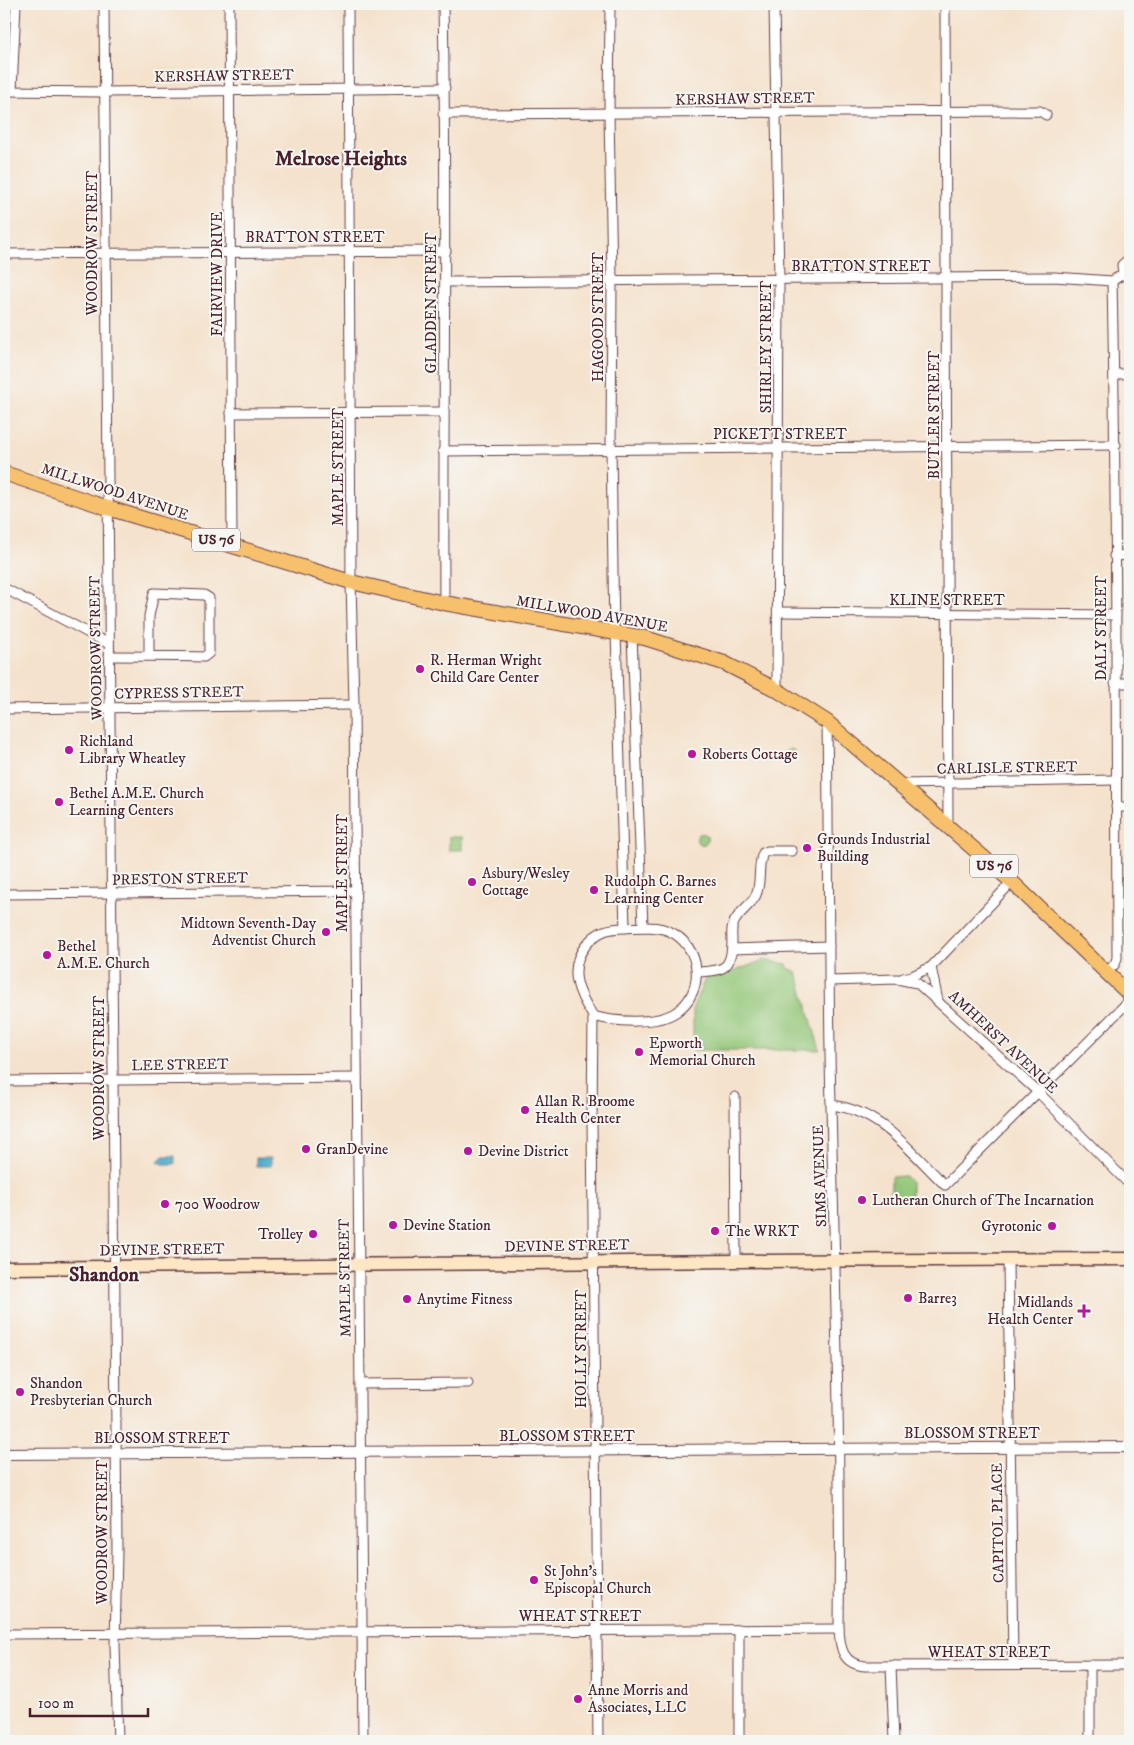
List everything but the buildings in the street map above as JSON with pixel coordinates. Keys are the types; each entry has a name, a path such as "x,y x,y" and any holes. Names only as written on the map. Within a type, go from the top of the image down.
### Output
{"main road":[{"name":"MILLWOOD AVENUE","path":"4,473 108,508 351,582 444,604 632,635 664,642 724,662 777,690 827,722 1012,882 1130,995"},
{"name":"DEVINE STREET","path":"4,1268 1130,1259"}],"street":[{"path":"8,90 16,4"},
{"name":"WOODROW STREET","path":"104,4 115,1267 115,1634 118,1741"},
{"name":"FAIRVIEW DRIVE","path":"229,4 232,545"},
{"name":"MAPLE STREET","path":"348,4 352,413 351,582 358,1078 363,1741"},
{"name":"GLADDEN STREET","path":"443,4 446,251 443,412 444,604"},
{"name":"HAGOOD STREET","path":"610,4 611,448 625,928"},
{"name":"SHIRLEY STREET","path":"774,4 780,280 777,690"},
{"name":"BUTLER STREET","path":"945,4 948,826"},
{"name":"KERSHAW STREET","path":"8,90 105,92 445,88"},
{"name":"KERSHAW STREET","path":"443,114 1040,111 1046,115"},
{"name":"BRATTON STREET","path":"4,254 350,250 446,251"},
{"path":"1112,281 1127,276 1122,265 1130,258"},
{"name":"BRATTON STREET","path":"446,282 946,280 1054,277 1112,281"},
{"name":"DALY STREET","path":"1107,972 1115,964 1117,958 1116,615 1114,556 1116,445 1112,281"},
{"path":"1114,374 1130,374"},
{"path":"231,413 443,412"},
{"name":"PICKETT STREET","path":"443,451 611,448 1116,445"},
{"path":"1114,556 1130,555"},
{"path":"4,588 109,644"},
{"path":"110,656 204,657 209,653 209,598 204,595 154,593 149,616 149,656"},
{"name":"KLINE STREET","path":"779,612 1116,615"},
{"path":"632,635 643,927"},
{"path":"1115,683 1130,683"},
{"name":"CYPRESS STREET","path":"4,709 354,705"},
{"name":"SIMS AVENUE","path":"827,722 831,1105 839,1449 839,1629"},
{"name":"CARLISLE STREET","path":"900,784 1115,780"},
{"path":"1116,807 1130,807"},
{"path":"697,972 721,970 730,962 732,926 736,917 755,897 761,881 763,853 767,851 792,851"},
{"path":"897,979 912,976 931,967 1012,882"},
{"name":"PRESTON STREET","path":"4,894 356,891"},
{"path":"643,927 660,928 680,938 688,946 694,957 697,972 695,987 685,1005 663,1018 610,1021 593,1016 579,993 575,977 575,967 580,952 593,937 606,930 643,927"},
{"path":"732,949 829,946"},
{"path":"931,967 938,1001"},
{"name":"AMHERST AVENUE","path":"830,981 897,979 917,983 1038,1092 1130,1185"},
{"path":"831,1105 850,1108 894,1134 945,1185 1130,1000"},
{"name":"HOLLY STREET","path":"593,1016 592,1119 598,1741"},
{"name":"LEE STREET","path":"4,1081 358,1078"},
{"path":"735,1097 736,1261"},
{"name":"CAPITOL PLACE","path":"1008,1260 1013,1665"},
{"path":"360,1384 468,1384"},
{"name":"BLOSSOM STREET","path":"4,1454 1130,1448"},
{"path":"739,1629 739,1741"},
{"name":"WHEAT STREET","path":"4,1634 839,1629 841,1651 848,1660 858,1666 1130,1665"},
{"path":"1090,1665 1090,1741"},
{"path":"891,1666 894,1741"}],"green space":[{"path":"788,749 792,749 796,755 792,761 788,761 784,757 784,753"},
{"path":"700,834 704,834 707,839 706,843 700,844 697,841 697,837"},
{"path":"449,837 462,837 462,850 449,850"},
{"path":"764,960 787,964 788,968 797,972 820,1050 693,1050 693,1006 706,977 718,977"},
{"path":"905,1176 911,1182 911,1197 891,1197 891,1177"}],"water":[{"path":"163,1156 175,1156 175,1164 163,1164 158,1161"},
{"path":"256,1158 271,1158 271,1166 256,1166"}],"place":[{"name":"R. Herman Wright Child Care Center","path":"420,669"},
{"name":"Richland Library Wheatley","path":"69,750"},
{"name":"Roberts Cottage","path":"692,754"},
{"name":"Bethel A.M.E. Church Learning Centers","path":"59,802"},
{"name":"Grounds Industrial Building","path":"807,848"},
{"name":"Asbury/Wesley Cottage","path":"472,882"},
{"name":"Rudolph C. Barnes Learning Center","path":"594,890"},
{"name":"Midtown Seventh-Day Adventist Church","path":"326,932"},
{"name":"Bethel A.M.E. Church","path":"47,955"},
{"name":"Epworth Memorial Church","path":"639,1052"},
{"name":"Allan R. Broome Health Center","path":"525,1110"},
{"name":"GranDevine","path":"306,1149"},
{"name":"Devine District","path":"468,1151"},
{"name":"Lutheran Church of The Incarnation","path":"862,1200"},
{"name":"700 Woodrow","path":"165,1204"},
{"name":"Devine Station","path":"393,1225"},
{"name":"Gyrotonic","path":"1052,1226"},
{"name":"The WRKT","path":"715,1231"},
{"name":"Trolley","path":"313,1234"},
{"name":"Barre3","path":"908,1298"},
{"name":"Anytime Fitness","path":"407,1299"},
{"name":"Midlands Health Center","path":"1084,1311"},
{"name":"Shandon Presbyterian Church","path":"20,1392"},
{"name":"St John's Episcopal Church","path":"534,1580"},
{"name":"Anne Morris and Associates, LLC","path":"578,1699"}],"district":[{"name":"Melrose Heights","path":"341,159"},
{"name":"Shandon","path":"104,1275"}]}
